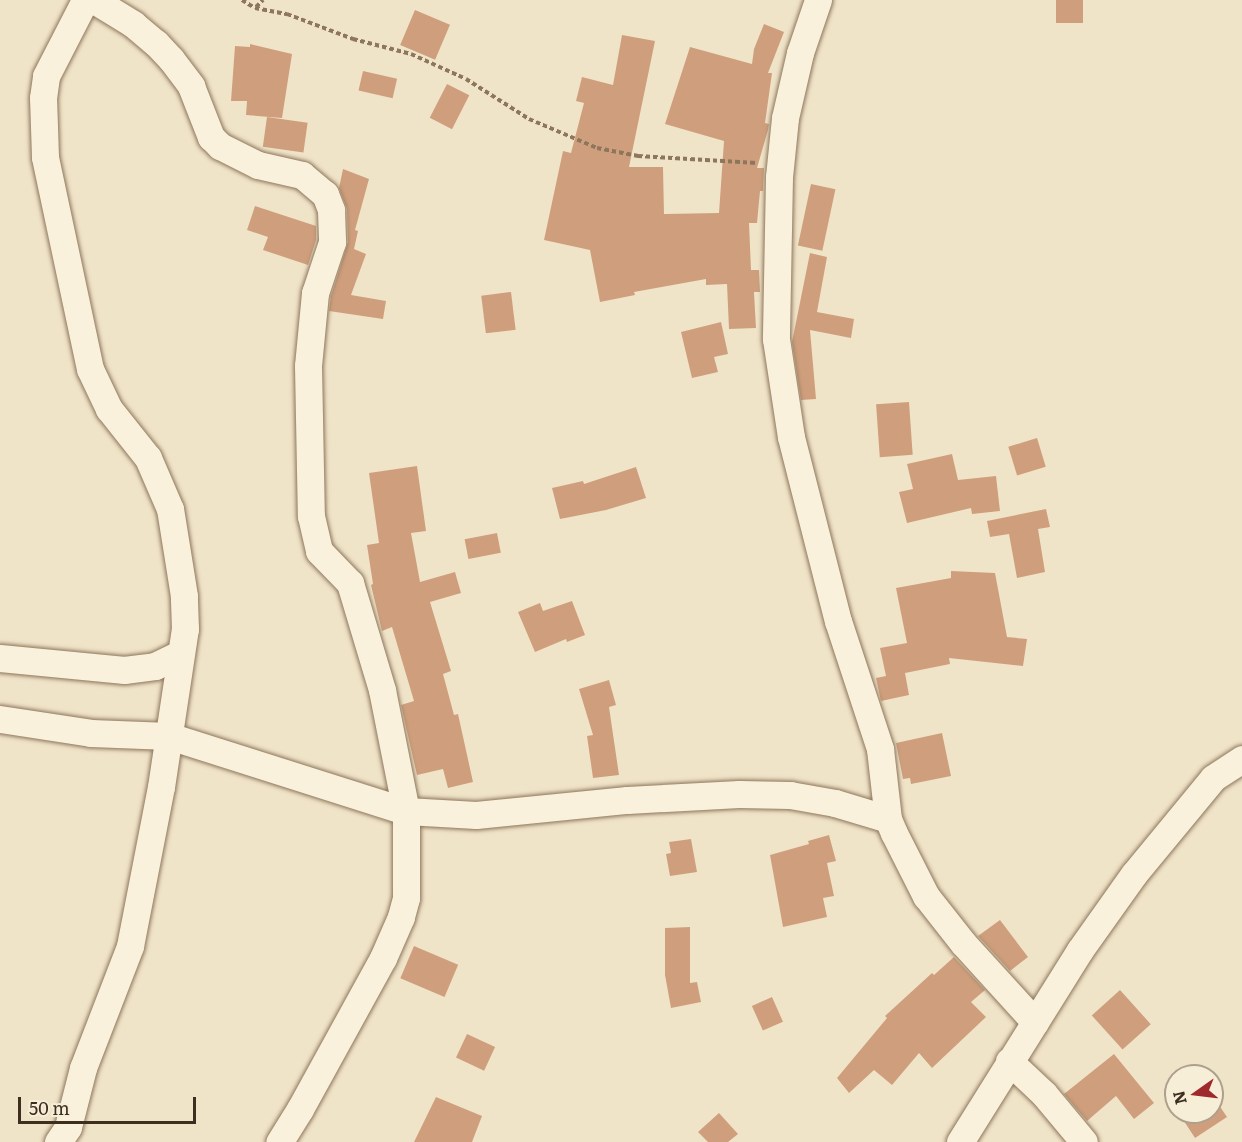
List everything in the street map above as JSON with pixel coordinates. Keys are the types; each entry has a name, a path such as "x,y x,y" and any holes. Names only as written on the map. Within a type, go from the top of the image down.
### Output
{"street":[{"path":"58,1142 69,1127 83,1068 130,946 169,736 185,612 170,508 148,458 109,409 90,369 45,157 46,76 86,0"},
{"path":"94,0 133,24 171,59 191,86 211,136 220,146 258,165 302,175 325,194 331,210 332,242 315,293 308,366 311,516 320,551 350,583 382,690 406,811 406,897 401,917 383,958 300,1109 279,1142"},
{"path":"818,0 800,52 785,118 780,167 776,339 791,437 838,621 880,749 888,819 926,896 963,943 1035,1022"},
{"path":"0,658 124,670 155,666 180,654"},
{"path":"0,719 91,733 169,736 406,811 476,815 627,800 739,794 802,797 835,803 888,819"},
{"path":"960,1142 1009,1061 1134,874 1213,778 1242,759"},
{"path":"1009,1061 1044,1094 1084,1142"}],"path":[{"path":"242,0 255,8 287,14 353,39 411,54 466,79 529,119 597,148 638,156 727,159 780,167"},
{"path":"255,8 263,0"}],"building":[{"path":"1056,0 1083,0 1083,23 1056,23"},
{"path":"415,10 450,25 435,60 400,45"},
{"path":"764,24 784,32 768,73 772,73 765,123 769,124 757,168 764,168 763,191 760,191 757,223 749,223 751,270 759,270 760,292 754,292 756,328 729,329 727,284 706,285 706,279 634,292 635,295 600,302 590,250 544,240 563,151 571,153 584,103 576,101 582,77 613,85 622,35 655,41 629,167 663,167 664,214 719,213 724,141 665,124 690,47 752,64 754,49"},
{"path":"250,44 292,54 282,118 246,115 247,101 231,101 235,46 250,47"},
{"path":"363,71 397,79 393,98 359,90"},
{"path":"447,84 469,95 452,129 430,118"},
{"path":"267,117 308,123 303,152 263,147"},
{"path":"343,169 369,179 355,230 358,231 354,249 366,254 351,295 386,301 383,319 329,311 331,296 348,242 347,209 339,188"},
{"path":"811,184 835,189 822,251 798,246"},
{"path":"255,206 316,226 316,240 308,265 263,250 268,237 247,230"},
{"path":"810,253 827,257 817,312 854,319 851,338 810,330 816,399 801,400 792,342"},
{"path":"511,292 516,330 486,333 481,296"},
{"path":"721,322 728,354 714,357 718,372 692,378 681,332"},
{"path":"909,402 913,455 880,457 876,404"},
{"path":"1037,438 1046,467 1017,475 1008,447"},
{"path":"952,454 958,480 996,476 1000,511 972,514 971,508 907,523 899,492 913,489 907,464"},
{"path":"417,466 426,531 411,533 420,582 455,572 461,593 430,602 451,671 443,674 454,715 458,714 473,782 448,788 443,769 417,775 401,705 414,701 392,627 382,631 371,585 373,584 367,545 379,543 369,473"},
{"path":"636,467 646,498 606,510 560,519 552,488 583,481 584,484"},
{"path":"1046,509 1050,527 1038,529 1045,572 1017,578 1009,534 990,537 987,521"},
{"path":"497,533 501,553 468,559 465,539"},
{"path":"951,571 995,573 1007,637 1027,639 1023,666 949,658 950,664 905,673 909,695 881,701 876,678 886,676 880,648 907,643 896,588 951,578"},
{"path":"572,601 585,635 567,642 566,639 535,652 518,612 540,603 543,611"},
{"path":"609,680 616,705 609,707 619,775 593,778 587,736 593,735 579,689"},
{"path":"942,733 951,776 911,784 910,778 903,779 896,743"},
{"path":"829,835 836,861 827,863 834,896 823,898 827,917 783,927 770,855 809,844 808,841"},
{"path":"691,839 697,872 670,876 666,854 671,853 669,842"},
{"path":"1000,920 1028,957 1010,971 978,936"},
{"path":"690,927 690,983 697,982 701,1002 671,1008 665,975 665,928"},
{"path":"414,946 458,965 445,997 400,978"},
{"path":"954,957 985,990 971,1002 986,1017 932,1068 919,1053 892,1085 874,1070 849,1093 837,1078 887,1018 885,1016 932,973 934,975"},
{"path":"1120,990 1151,1024 1123,1050 1092,1015"},
{"path":"772,997 783,1022 763,1031 752,1006"},
{"path":"467,1034 495,1047 484,1071 456,1058"},
{"path":"1114,1054 1154,1103 1134,1119 1116,1096 1087,1121 1064,1094"},
{"path":"436,1097 482,1116 472,1142 414,1142"},
{"path":"719,1113 738,1134 728,1142 708,1142 698,1132"},
{"path":"1186,1124 1216,1124 1195,1138"}]}
